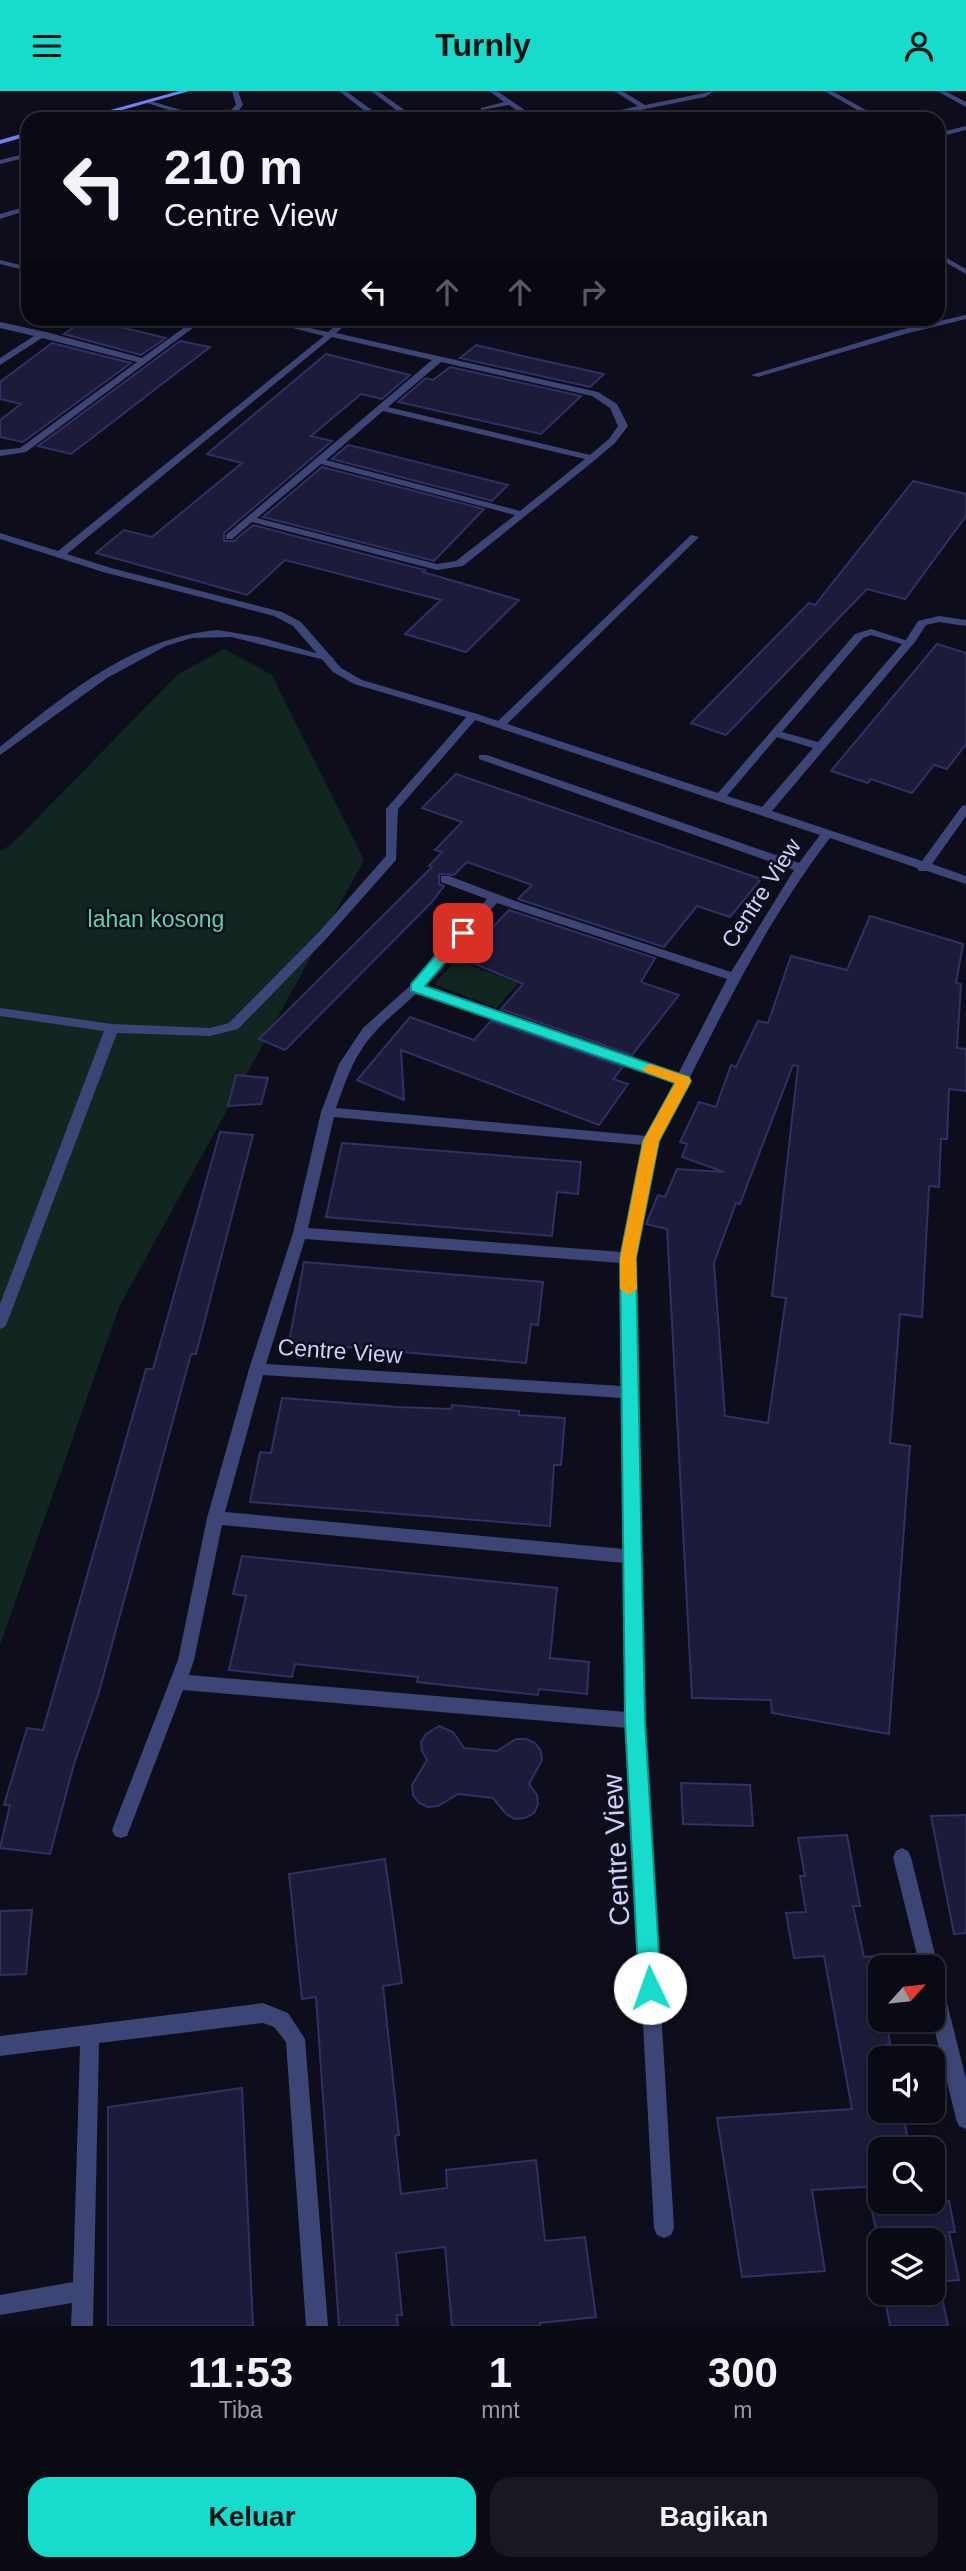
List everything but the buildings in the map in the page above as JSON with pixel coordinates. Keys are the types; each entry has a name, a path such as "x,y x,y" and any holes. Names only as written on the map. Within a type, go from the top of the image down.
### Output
{"street":[{"path":"109,112 187,91"},
{"path":"234,91 240,105 234,112"},
{"path":"342,91 370,112"},
{"path":"374,91 402,112"},
{"path":"492,91 523,112"},
{"path":"617,91 644,107"},
{"path":"624,112 705,95 711,91"},
{"path":"827,91 865,112"},
{"path":"940,91 966,105"},
{"path":"147,102 180,112"},
{"path":"483,109 509,103"},
{"path":"945,133 966,128"},
{"path":"0,142 21,136"},
{"path":"0,162 21,157"},
{"path":"0,217 21,211"},
{"path":"945,259 966,272"},
{"path":"0,263 21,268"},
{"path":"945,322 966,317"},
{"path":"0,325 143,361"},
{"path":"0,453 23,450 191,326"},
{"path":"250,519 437,567 449,567 459,564 522,515 612,441 624,426 620,412 607,400 572,388 294,326"},
{"path":"61,555 341,326"},
{"path":"755,375 928,326"},
{"path":"0,362 43,334"},
{"path":"229,537 440,358"},
{"path":"383,408 592,458"},
{"path":"320,461 522,515"},
{"path":"0,536 107,570 278,614 298,624 337,670 358,682 473,716 765,811 923,868 966,880"},
{"path":"500,725 694,537"},
{"path":"765,811 909,643 922,623 947,619 966,623"},
{"path":"720,797 861,634 871,632 909,643"},
{"path":"0,752 59,705 104,674 184,636 221,633 328,658"},
{"path":"0,1012 113,1028 210,1032 233,1025 323,935 392,857 392,809 473,716"},
{"path":"774,733 820,746"},
{"path":"483,757 801,868"},
{"path":"923,868 966,808"},
{"name":"Centre View","path":"664,2228 635,1721 628,1258 651,1141 684,1081 734,978 801,868 827,834"},
{"name":"Centre View","path":"445,879 734,978"},
{"name":"Centre View","path":"121,1830 186,1660 215,1518 257,1369 300,1233 328,1112 355,1048 368,1031 416,987 495,898"},
{"path":"416,987 684,1081"},
{"path":"0,1324 113,1028"},
{"path":"328,1112 651,1141"},
{"path":"300,1233 628,1258"},
{"name":"Centre View","path":"257,1369 630,1392"},
{"path":"215,1518 632,1557"},
{"path":"179,1682 635,1721"},
{"path":"902,1857 926,1955"},
{"path":"0,2046 263,2013 281,2020 295,2039 317,2326"},
{"path":"945,2032 966,2119"},
{"path":"82,2326 90,2035"},
{"path":"0,2305 81,2291"}],"green space":[{"name":"lahan kosong","path":"224,649 272,675 364,860 119,1307 0,1645 0,851 12,844 177,675"},
{"path":"456,960 518,983 497,1008 434,984"}],"slow traffic":[{"path":"629,1289 628,1258 651,1141 684,1081 650,1069"}],"route":[{"path":"463,933 416,987 684,1081 651,1141 628,1258 635,1721 650,1988"}]}
